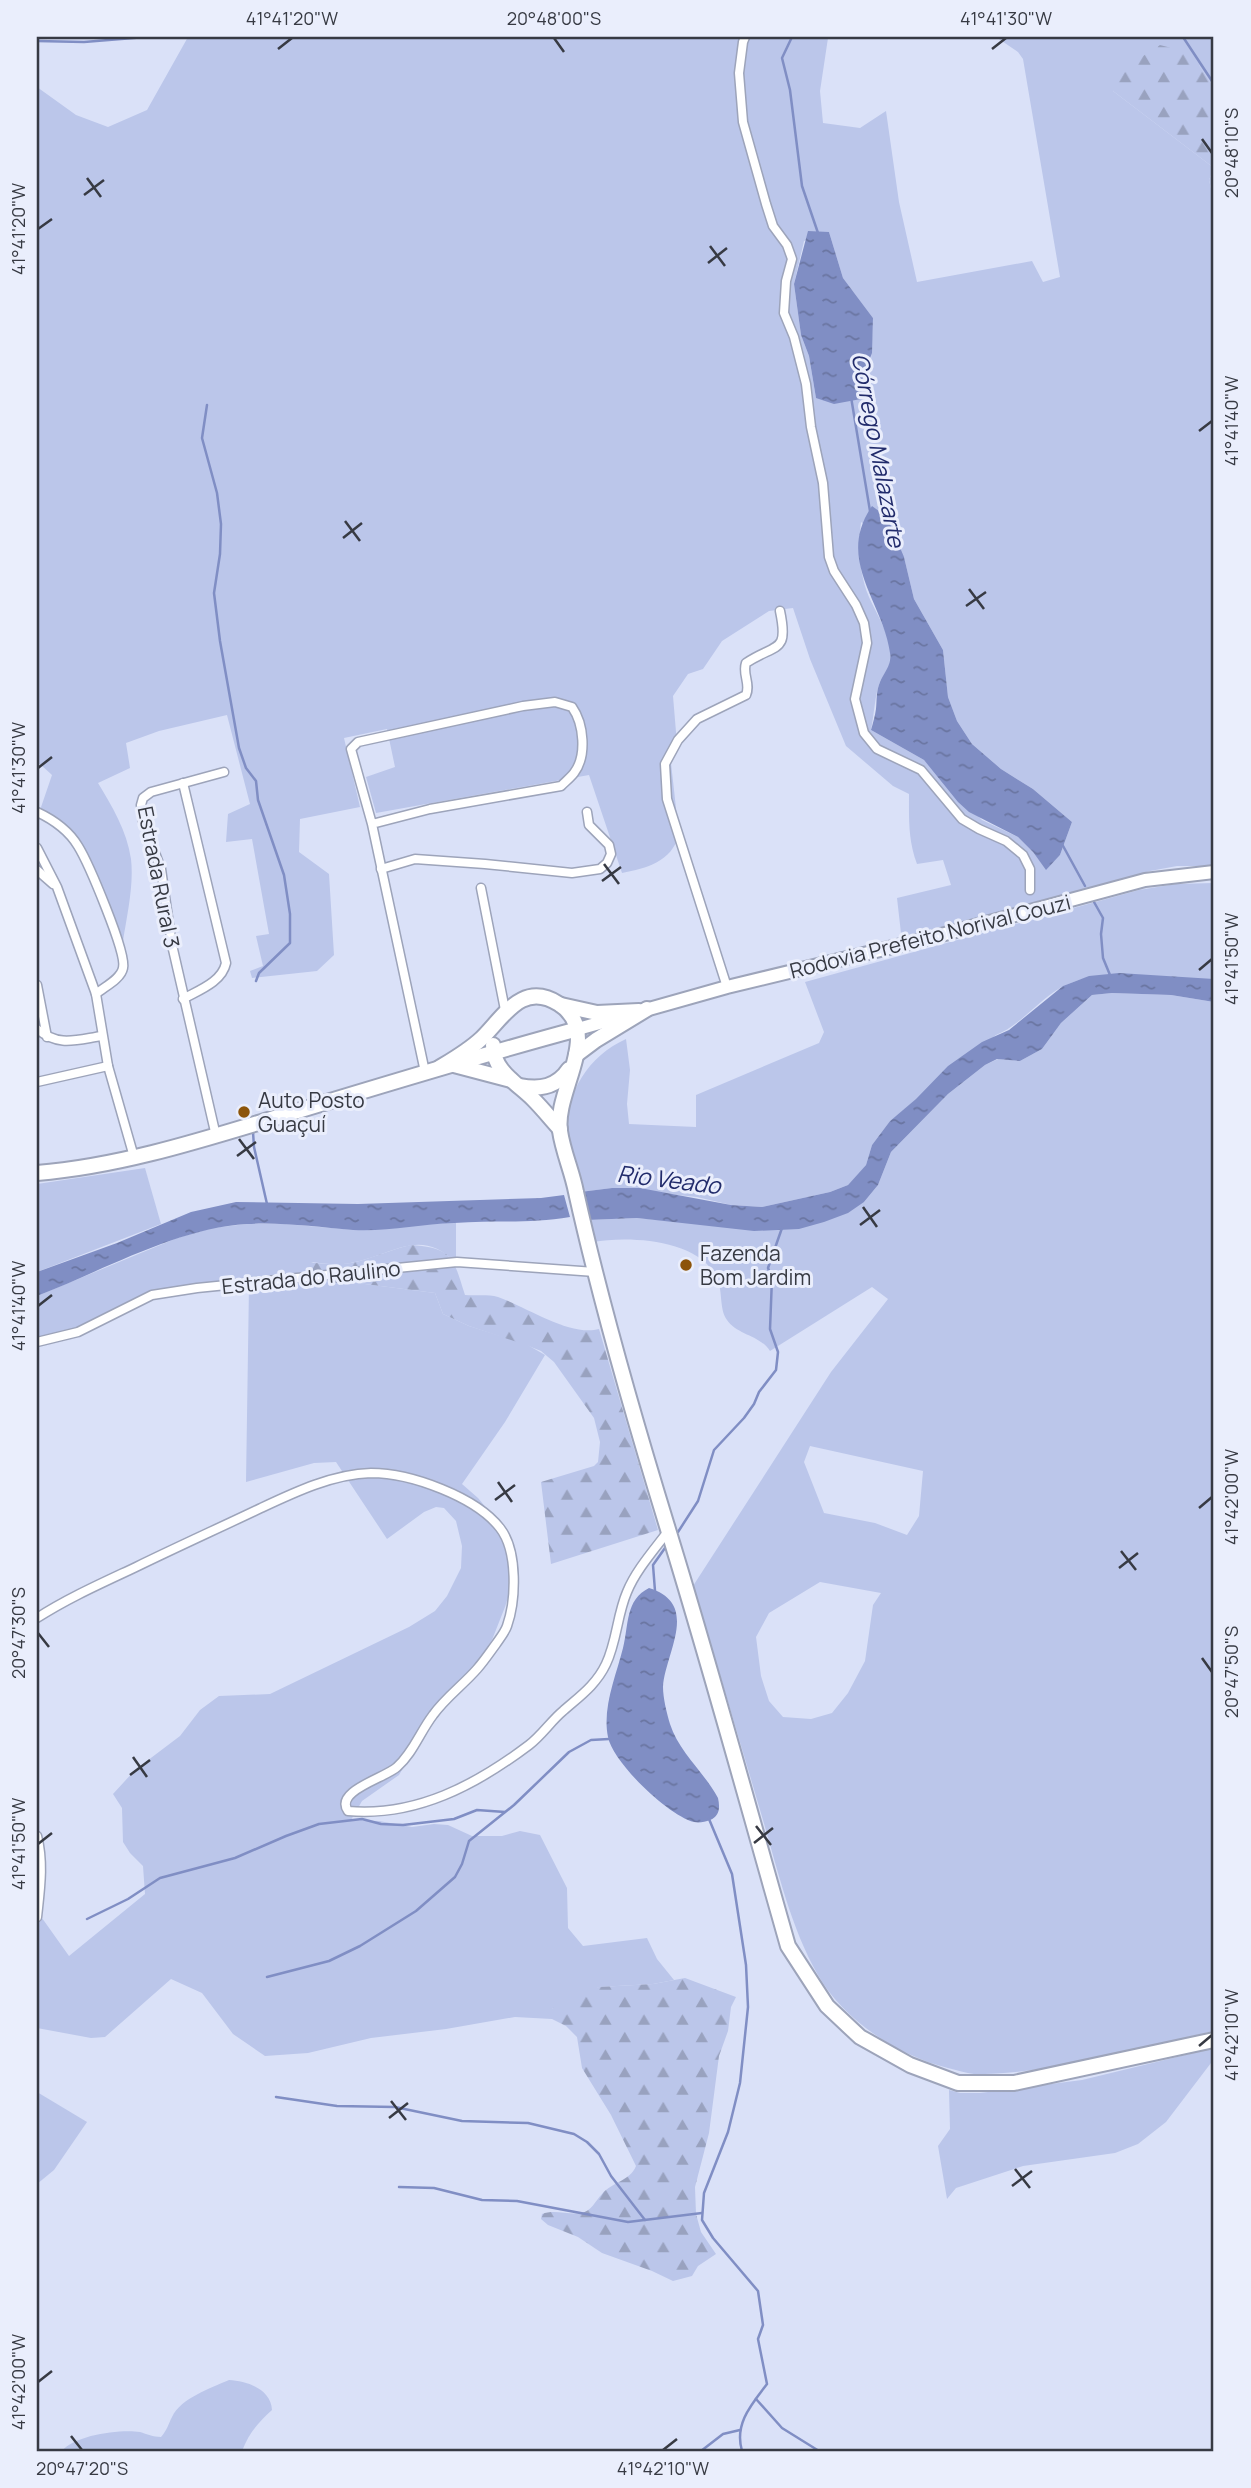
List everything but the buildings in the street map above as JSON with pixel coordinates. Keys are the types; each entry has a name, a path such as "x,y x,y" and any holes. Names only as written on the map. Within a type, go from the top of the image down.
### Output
{"highway":[{"path":"439,1068 472,1046 491,1029 503,1012 517,1001 546,999 597,1013 643,1010"},
{"path":"560,1005 571,1015 578,1029 579,1046 563,1101 560,1129 576,1188 587,1246 788,1946 827,2006 860,2037 910,2065 958,2083 1014,2083 1214,2040"},
{"path":"439,1068 536,1089 564,1077 575,1059 596,1040 643,1010"},
{"path":"503,1012 495,1030 493,1052 498,1063 560,1129"},
{"path":"37,1173 78,1170 216,1136 578,1029"}],"main road":[{"name":"Rodovia Prefeito Norival Couzi","path":"578,1029 1145,880 1214,872"}],"street":[{"path":"745,37 739,73 743,122 765,204 773,226 787,244 792,259 786,281 784,313 794,337 806,384 811,427 823,483 829,557 834,571 864,623 867,643 855,699 864,733 877,749 921,770 962,819 1006,841 1023,855 1030,869 1030,890"},
{"path":"727,988 667,799 665,764 678,740 697,719 746,695 749,689 744,668 746,663 780,645 784,638 780,611"},
{"path":"372,824 430,808 561,786 575,772 582,750 580,719 572,707 555,702 523,706 358,742 351,749 351,758 372,824 381,869 439,1068"},
{"name":"Estrada Rural 3","path":"216,1136 183,999 161,869 143,821 141,805 143,798 151,792 224,772"},
{"name":"Estrada Rural 3","path":"183,783 226,963 219,978 183,999"},
{"path":"37,812 52,820 77,845 121,946 124,968 118,977 96,994"},
{"path":"381,869 415,859 572,873 600,869 611,854 608,845 589,825 587,812"},
{"path":"37,848 57,887 96,994 108,1066 134,1157"},
{"path":"37,870 57,887"},
{"path":"481,888 503,1012"},
{"path":"37,985 47,1037"},
{"path":"37,1029 60,1042 102,1036"},
{"path":"37,1082 108,1066"},
{"name":"Estrada do Raulino","path":"37,1342 78,1332 152,1295 197,1288 457,1262 595,1272"},
{"path":"37,1618 96,1586 296,1492 332,1480 371,1473 411,1478 444,1490 480,1510 500,1528 510,1548 515,1590 507,1628 478,1668 433,1714 415,1745 398,1766 385,1776 348,1794 345,1801 348,1811 373,1813 401,1810 439,1798 486,1773 531,1743 563,1711 592,1688 606,1664 615,1640 627,1592 668,1530"},
{"path":"37,1836 41,1853 41,1887 37,1917"}],"green space":[{"path":"188,37 852,37 828,38 820,91 823,123 860,128 886,111 899,202 917,282 1032,261 1043,282 1060,277 1023,59 1018,52 996,37 1214,37 1214,88 1199,65 1113,91 1214,168 1209,180 1214,201 1214,866 1177,866 1150,871 902,942 897,898 951,885 943,860 917,864 909,821 909,794 893,786 846,746 810,659 793,608 769,611 722,641 703,669 688,674 673,696 677,744 670,754 679,835 664,858 640,869 622,873 589,775 376,813 366,777 395,767 387,729 344,738 360,807 300,819 299,852 329,874 334,955 317,971 252,978 250,971 263,966 256,936 269,934 252,839 226,842 228,814 250,804 227,715 159,731 126,743 130,768 98,783 114,810 131,859 131,890 123,941 102,904 85,860 72,842 38,816 52,775 37,764 37,87 76,115 108,127 147,110","holes":["829,232 843,278 873,318 871,362 861,388 816,398 809,356 801,335 794,284 804,241","861,522 904,557 914,599 943,650 948,697 957,721 972,744 1072,822 1060,855 1046,869 1018,837 982,820 924,760 871,730 877,692 889,665 890,650 863,579"]},
{"path":"1160,45 1183,51 1199,65 1214,88 1214,168 1113,91 1129,65"},
{"path":"1214,168 1214,201 1209,180"},
{"path":"1214,883 1214,979 1102,975 1057,990 1015,1024 996,1035 890,1121 872,1145 866,1165 848,1185 830,1192 762,1207 612,1188 580,1192 567,1145 566,1128 572,1097 579,1082 598,1057 626,1039 630,1070 627,1104 629,1124 696,1127 696,1095 819,1043 824,1032 805,982 1139,890 1176,884"},
{"path":"1092,995 1171,995 1214,1002 1214,2031 1065,2065 974,2074 911,2055 874,2034 842,2007 818,1975 800,1938 786,1899 693,1586 831,1372 888,1299 872,1287 770,1351 727,1320 717,1278 708,1265 695,1255 662,1243 643,1240 593,1242 587,1220 637,1218 692,1223 864,1202 878,1185 891,1152 948,1094 985,1065 998,1059 1020,1061 1042,1049 1061,1023","holes":["810,1446 923,1471 919,1516 907,1535 875,1523 824,1513 804,1462","820,1582 881,1593 873,1605 865,1661 848,1693 832,1713 811,1719 783,1717 769,1701 761,1676 756,1637 769,1613"]},
{"path":"145,1168 161,1224 37,1272 37,1184"},
{"path":"456,1222 456,1263 443,1252 419,1245 395,1249 349,1263 311,1262 357,1283 435,1293 443,1314 469,1326 526,1344 545,1355 505,1422 462,1484 493,1516 503,1534 515,1575 488,1650 421,1737 399,1775 362,1801 351,1820 379,1821 412,1827 448,1825 472,1836 502,1836 520,1831 540,1835 567,1888 568,1928 583,1946 647,1938 657,1959 674,1980 599,1987 552,2009 552,2019 515,2017 371,2038 308,2053 265,2056 233,2034 202,1993 171,1979 105,2037 91,2038 37,2028 37,1911 69,1956 145,1894 143,1866 123,1842 122,1808 113,1794 135,1770 180,1736 200,1710 219,1696 270,1694 409,1627 435,1611 447,1596 461,1568 462,1546 456,1521 444,1508 436,1507 424,1512 387,1539 336,1462 314,1463 246,1482 249,1285 165,1291 66,1332 37,1339 37,1296 177,1238 212,1228 285,1224 355,1230"},
{"path":"411,1245 436,1249 450,1257 465,1295 498,1297 561,1325 575,1329 599,1329 658,1530 551,1564 541,1482 594,1466 598,1462 600,1442 594,1418 554,1362 541,1351 443,1314 435,1293 357,1283 281,1283 287,1267 294,1262 351,1263"},
{"path":"685,1978 736,1997 719,2056 709,2133 695,2187 696,2214 701,2232 716,2254 698,2266 692,2276 673,2281 602,2253 578,2237 548,2225 541,2219 542,2214 547,2213 581,2213 588,2210 606,2190 630,2175 636,2166 611,2115 582,2068 577,2037 566,2026 552,2019 552,2009 572,1993 599,1987 653,1984"},
{"path":"1214,2048 1214,2059 1166,2122 1138,2144 1115,2153 1023,2166 956,2188 947,2199 938,2146 950,2129 949,2090 980,2093 1082,2080"},
{"path":"37,2092 87,2122 54,2170 37,2184"},
{"path":"229,2380 250,2384 263,2392 271,2403 272,2410 254,2429 242,2451 62,2451 68,2445 87,2437 110,2432 140,2432 161,2437 182,2404"}],"water":[{"path":"808,231 829,232 843,278 873,318 872,353 862,380 861,399 834,404 816,398 809,356 801,335 794,284"},
{"path":"872,506 887,517 904,557 914,599 943,650 948,697 957,721 972,744 1072,822 1060,855 1046,870 1018,837 969,812 924,760 871,730 876,712 877,692 890,657 886,634 860,563 858,544 862,526"},
{"path":"1119,973 1214,979 1214,1002 1171,995 1092,995 1061,1023 1042,1049 1020,1061 997,1059 948,1094 891,1152 878,1185 864,1202 848,1213 799,1229 754,1231 637,1218 587,1220 580,1192 640,1188 731,1205 762,1207 830,1192 848,1185 866,1165 872,1145 890,1121 948,1066 982,1042 1009,1030 1063,986 1089,976"},
{"path":"564,1195 570,1217 555,1219 365,1230 273,1224 221,1227 194,1233 140,1252 37,1296 37,1272 191,1212 236,1202 358,1204"},
{"path":"649,1588 665,1595 673,1605 677,1617 665,1674 664,1696 674,1734 718,1798 717,1814 706,1821 694,1822 683,1818 657,1799 631,1774 612,1748 608,1737 608,1703 629,1614 636,1599"}],"waterway":[{"path":"37,41 84,42 146,37"},
{"name":"Córrego Malazarte","path":"792,37 782,58 790,90 802,186 818,233"},
{"path":"1183,37 1214,84"},
{"name":"Córrego Malazarte","path":"851,397 870,511"},
{"path":"207,405 202,438 217,493 221,524 214,593 220,641 239,748 246,768 256,781 258,800 284,875 290,914 290,943 259,973 256,981"},
{"name":"Córrego Malazarte","path":"1062,844 1085,886"},
{"name":"Córrego Malazarte","path":"1094,902 1103,918 1103,958 1110,975"},
{"path":"253,1132 267,1204"},
{"path":"678,1532 698,1501 714,1450 744,1418 776,1370 778,1352 770,1329 772,1278 768,1268 782,1228"},
{"path":"655,1591 653,1565 665,1548"},
{"path":"267,1977 329,1961 360,1946 416,1911 455,1877 469,1841 514,1805 569,1752 591,1740 609,1739"},
{"path":"87,1919 128,1899 160,1878 235,1858 319,1824 362,1819 381,1824 403,1825 454,1819 477,1810 505,1812"},
{"path":"709,1819 732,1874 746,1965 748,2007 740,2083 728,2132 704,2193 702,2220 713,2238 758,2291 763,2325 758,2339 767,2384 742,2423 742,2451"},
{"path":"276,2097 337,2106 395,2107 462,2121 528,2123 574,2134 599,2154 611,2176 645,2220"},
{"path":"399,2187 434,2188 482,2200 517,2201 628,2222 702,2213"},
{"path":"756,2399 782,2428 819,2451"},
{"path":"701,2451 723,2434 740,2430"}],"place":[{"name":"Auto Posto Guaçuí","path":"244,1112"},
{"name":"Fazenda Bom Jardim","path":"686,1265"}],"water label":[{"name":"Rio Veado","path":"669,1179"}]}
